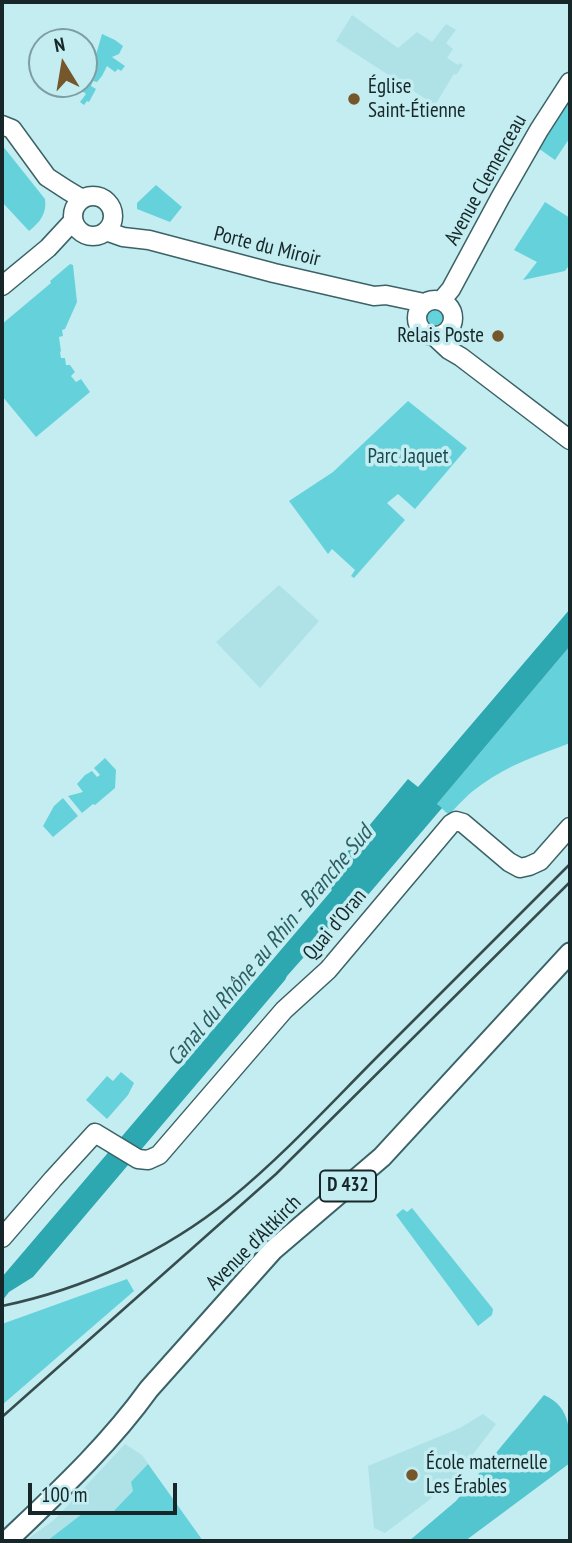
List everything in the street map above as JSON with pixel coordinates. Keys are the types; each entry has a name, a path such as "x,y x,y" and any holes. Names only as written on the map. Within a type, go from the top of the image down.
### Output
{"main road":[{"name":"Avenue d'Altkirch","path":"7,1541 104,1446 149,1390 273,1250 382,1157 570,953"}],"street":[{"name":"Avenue Clemenceau","path":"427,307 452,289 539,130 570,82"},
{"path":"2,125 12,129 47,177 66,190 85,235 94,236 110,224"},
{"path":"2,135 21,153 57,199 77,216"},
{"name":"Porte du Miroir","path":"77,216 90,196 98,196 111,208 110,224 149,240 274,274 374,296 386,295 427,307"},
{"path":"2,286 48,247 77,216"},
{"path":"461,357 450,308 427,307 421,329 425,333 434,336 449,350 570,440"},
{"path":"434,336 444,333 452,324"},
{"name":"Quai d'Oran","path":"2,1238 102,1138 135,1158 143,1160 159,1155 284,1010 328,970 451,824 456,821 463,823 509,862 520,868 540,861 570,827"}],"shaded area":[{"path":"352,15 398,48 417,32 432,42 446,24 456,30 446,43 453,49 447,58 463,65 456,75 454,74 435,105 336,41"},
{"path":"279,585 319,621 260,688 216,642"},
{"path":"570,609 570,646 437,804 442,808 356,909 350,905 287,976 33,1277 9,1292 2,1301 2,1277 332,890 323,881 408,779 418,787"},
{"path":"544,1395 560,1406 565,1414 569,1431 570,1463 465,1541 409,1541 456,1501"},
{"name":"École maternelle Les Érables","path":"483,1414 496,1424 462,1469 428,1501 385,1533 374,1528 368,1466 460,1428"},
{"path":"125,1444 142,1455 203,1541 25,1541 54,1520"}],"green space":[{"path":"102,34 115,40 123,46 119,54 112,57 125,66 121,71 118,69 115,72 107,66 98,81 98,48"},
{"path":"570,94 570,139 555,160 538,148"},
{"path":"83,98 91,98 84,105 80,102"},
{"path":"2,145 45,199 42,217 29,231 2,202"},
{"path":"156,185 182,207 170,222 137,209 137,203"},
{"path":"545,202 570,218 570,264 565,271 523,280 537,262 514,250"},
{"path":"70,264 73,265 77,302 65,329 62,330 63,336 59,337 60,352 66,365 70,365 75,372 71,376 76,382 81,379 90,392 36,437 2,396 2,324"},
{"path":"435,300 447,306 453,318 447,330 435,336 423,330 417,318 423,306"},
{"name":"Parc Jaquet","path":"408,401 467,448 415,509 398,494 387,503 405,520 354,578 351,576 355,570 332,549 328,554 289,501 333,472"},
{"path":"570,646 570,743 524,761 491,778 468,795 449,815 437,804"},
{"path":"105,758 116,770 115,788 82,813 68,796 83,792 77,784 85,775 92,771 97,777 100,775 94,768"},
{"path":"63,798 78,816 53,837 43,826 54,806"},
{"path":"121,1072 134,1083 128,1095 107,1119 86,1100 107,1076 113,1081"},
{"path":"412,1208 493,1309 492,1315 478,1326 396,1215 403,1209 407,1212"},
{"path":"127,1279 134,1291 2,1405 2,1324"},
{"path":"148,1464 203,1541 47,1541 82,1514 112,1513 133,1491 131,1482"}],"railway":[{"path":"2,1306 63,1290 122,1266 178,1236 230,1199 289,1146 570,864"},
{"path":"2,1417 276,1174 570,882"}],"place":[{"name":"Église Saint-Étienne","path":"354,99"},
{"name":"Relais Poste","path":"498,336"},
{"name":"École maternelle Les Érables","path":"412,1475"}],"water label":[{"name":"Canal du Rhône au Rhin - Branche Sud","path":"270,946"}]}
